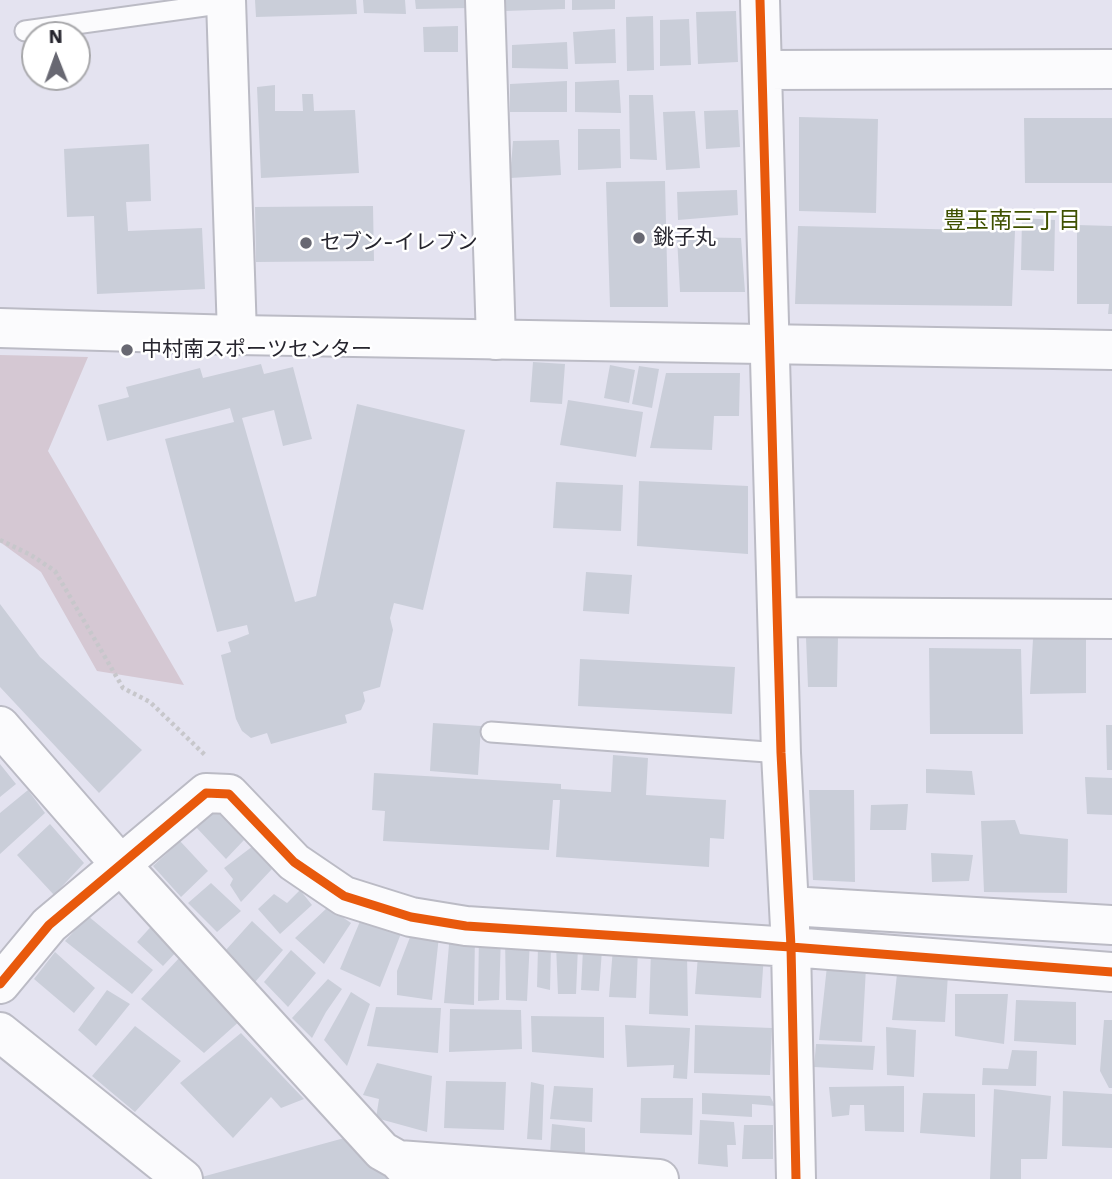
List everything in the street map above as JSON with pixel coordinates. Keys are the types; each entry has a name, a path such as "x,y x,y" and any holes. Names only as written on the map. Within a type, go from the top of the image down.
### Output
{"street":[{"path":"485,0 496,340"},
{"path":"760,0 796,1179"},
{"path":"226,2 237,335"},
{"path":"763,70 1112,69"},
{"path":"0,328 770,346 1112,350"},
{"path":"779,617 1112,619"},
{"path":"0,726 121,865 383,1151 407,1170 659,1179"},
{"path":"0,984 49,925 206,793 229,794 294,862 344,896 411,917 466,926 791,947 1112,972"},
{"path":"789,906 1112,925"},
{"path":"5,1040 183,1179"}],"lane":[{"path":"91,22 226,2"},
{"path":"491,732 781,752"}],"path":[{"path":"0,540 31,555 55,571 123,688 150,702 207,758"}],"shaded area":[{"path":"0,355 88,357 48,451 184,685 97,671 41,572 0,542"}],"building":[{"path":"255,0 356,0 357,14 256,17"},
{"path":"363,0 405,0 406,14 364,13"},
{"path":"415,0 468,0 469,8 416,9"},
{"path":"505,0 565,0 565,9 505,11"},
{"path":"572,0 615,0 615,9 572,10"},
{"path":"736,11 738,62 698,64 696,12"},
{"path":"653,16 654,70 627,71 626,17"},
{"path":"689,19 691,65 660,66 660,20"},
{"path":"458,26 458,52 424,52 423,27"},
{"path":"615,29 616,63 575,64 573,32"},
{"path":"567,42 568,69 512,68 512,45"},
{"path":"619,80 621,113 575,112 575,82"},
{"path":"567,81 567,112 510,112 510,84"},
{"path":"275,85 275,111 303,111 302,94 313,94 314,111 355,110 359,173 261,178 257,87"},
{"path":"629,95 653,95 657,160 630,159"},
{"path":"738,110 740,147 706,149 704,111"},
{"path":"695,111 700,168 666,170 663,112"},
{"path":"799,117 878,119 876,213 799,211"},
{"path":"1024,118 1112,118 1112,183 1025,183"},
{"path":"578,129 620,129 621,168 578,170"},
{"path":"559,140 561,175 510,178 513,141"},
{"path":"149,144 151,201 126,202 128,231 202,228 205,289 97,294 94,216 67,217 64,149"},
{"path":"665,181 668,307 610,307 606,182"},
{"path":"737,190 738,215 678,220 677,192"},
{"path":"373,206 374,261 256,262 255,207"},
{"path":"1022,218 1055,220 1054,271 1021,270"},
{"path":"1077,225 1112,226 1112,314 1108,314 1109,304 1077,304"},
{"path":"798,226 1015,231 1012,306 795,304"},
{"path":"677,237 741,238 745,292 680,292"},
{"path":"533,362 565,364 562,404 530,402"},
{"path":"261,364 264,374 293,367 312,439 283,446 274,410 242,418 295,602 316,596 357,404 465,430 423,610 394,603 390,618 393,630 380,687 363,692 365,701 361,710 345,715 347,723 271,744 267,733 251,738 242,731 236,719 221,655 231,652 228,642 249,634 247,625 217,632 165,439 234,422 230,408 107,441 98,405 129,397 126,387 200,368 203,378"},
{"path":"610,365 635,370 629,403 604,398"},
{"path":"639,366 659,369 652,408 632,404"},
{"path":"666,373 740,373 739,416 714,416 712,450 650,448"},
{"path":"568,400 643,412 636,457 560,445"},
{"path":"639,481 748,486 748,554 637,546"},
{"path":"556,482 623,485 621,531 553,528"},
{"path":"586,572 632,575 629,614 583,611"},
{"path":"0,604 40,657 142,750 99,793 0,687"},
{"path":"838,637 837,687 808,687 806,638"},
{"path":"1033,639 1086,639 1086,693 1030,694"},
{"path":"929,648 1021,649 1023,734 930,734"},
{"path":"580,659 735,667 732,714 578,706"},
{"path":"433,723 481,726 478,775 430,771"},
{"path":"1106,725 1112,725 1112,770 1107,770"},
{"path":"613,755 648,758 646,795 726,800 724,839 710,838 709,867 556,857 560,800 553,800 549,850 383,841 385,811 372,810 374,773 561,784 561,789 611,792"},
{"path":"0,764 16,784 0,797"},
{"path":"926,769 972,771 975,795 926,793"},
{"path":"1085,777 1112,778 1112,815 1087,814"},
{"path":"28,790 45,813 0,854 0,813"},
{"path":"809,790 854,790 855,882 813,880"},
{"path":"908,804 906,830 870,830 871,805"},
{"path":"216,809 244,840 226,859 195,826"},
{"path":"1015,820 1020,834 1068,839 1067,893 984,892 981,821"},
{"path":"50,824 84,863 54,895 17,855"},
{"path":"180,841 208,871 181,897 153,866"},
{"path":"253,846 272,869 241,902 230,885 233,879 224,868"},
{"path":"931,853 973,855 969,881 932,882"},
{"path":"211,883 241,911 217,932 188,903"},
{"path":"300,890 312,905 280,934 258,909 274,894 287,903"},
{"path":"328,907 351,923 324,964 295,938"},
{"path":"88,916 153,970 132,994 65,941"},
{"path":"361,919 402,931 380,987 340,969"},
{"path":"156,921 179,949 163,966 137,942"},
{"path":"252,921 283,950 255,982 225,951"},
{"path":"412,932 439,936 432,1000 397,995 397,971"},
{"path":"450,933 475,933 474,1005 444,1003"},
{"path":"479,933 501,935 499,1000 478,1001"},
{"path":"505,936 530,939 527,1001 506,1000"},
{"path":"551,945 550,990 537,987 538,947"},
{"path":"556,945 578,946 576,994 558,994"},
{"path":"613,948 638,949 636,998 609,997"},
{"path":"583,949 602,950 599,991 581,990"},
{"path":"291,950 316,973 288,1007 264,982"},
{"path":"651,950 687,953 688,1016 649,1014"},
{"path":"55,952 95,988 74,1013 34,979"},
{"path":"764,954 761,998 695,994 698,955"},
{"path":"181,956 242,1019 204,1053 141,999"},
{"path":"827,966 866,967 862,1042 819,1040"},
{"path":"897,974 948,974 945,1022 892,1020"},
{"path":"328,979 342,989 312,1038 292,1018"},
{"path":"107,990 130,1004 96,1046 78,1030"},
{"path":"351,992 370,1004 347,1066 324,1040"},
{"path":"955,994 1008,994 1004,1044 955,1036"},
{"path":"1016,1000 1076,1002 1076,1045 1014,1041"},
{"path":"376,1007 441,1008 438,1053 367,1046"},
{"path":"450,1009 521,1010 522,1049 449,1052"},
{"path":"531,1016 604,1017 604,1058 532,1052"},
{"path":"1104,1020 1112,1020 1112,1088 1109,1088 1100,1071"},
{"path":"625,1025 690,1028 687,1079 673,1078 674,1065 627,1067"},
{"path":"695,1025 772,1028 770,1075 694,1073"},
{"path":"135,1026 181,1061 135,1112 92,1076"},
{"path":"886,1027 916,1030 914,1077 887,1075"},
{"path":"241,1033 304,1099 281,1108 271,1097 233,1138 180,1083"},
{"path":"816,1044 875,1046 873,1070 814,1067"},
{"path":"1012,1050 1037,1051 1036,1086 982,1085 983,1068 1008,1069"},
{"path":"377,1063 432,1076 427,1132 376,1118 379,1099 363,1095"},
{"path":"446,1081 506,1082 504,1130 444,1128"},
{"path":"531,1082 544,1085 542,1140 527,1139"},
{"path":"554,1086 593,1088 592,1122 550,1119"},
{"path":"904,1086 904,1132 865,1131 864,1105 850,1105 849,1115 832,1117 829,1087"},
{"path":"994,1089 1051,1096 1047,1159 1021,1159 1021,1179 990,1179"},
{"path":"1063,1091 1112,1094 1112,1148 1062,1146"},
{"path":"702,1093 770,1096 775,1106 752,1104 752,1117 702,1114"},
{"path":"923,1093 975,1094 975,1137 920,1133"},
{"path":"641,1098 693,1098 692,1135 640,1133"},
{"path":"700,1120 734,1122 736,1145 727,1145 728,1167 698,1164"},
{"path":"552,1124 585,1128 585,1156 550,1154"},
{"path":"744,1125 773,1125 773,1159 742,1159"},
{"path":"348,1137 393,1179 198,1179 198,1178"}],"cycle path":[{"path":"760,0 796,1179"},
{"path":"0,984 49,925 206,793 229,794 294,862 344,896 411,917 466,926 791,947 1112,972"}],"place":[{"name":"銚子丸","path":"639,238"},
{"name":"セブン-イレブン","path":"306,243"},
{"name":"中村南スポーツセンター","path":"127,350"}],"district":[{"name":"豊玉南三丁目","path":"1012,221"}]}
